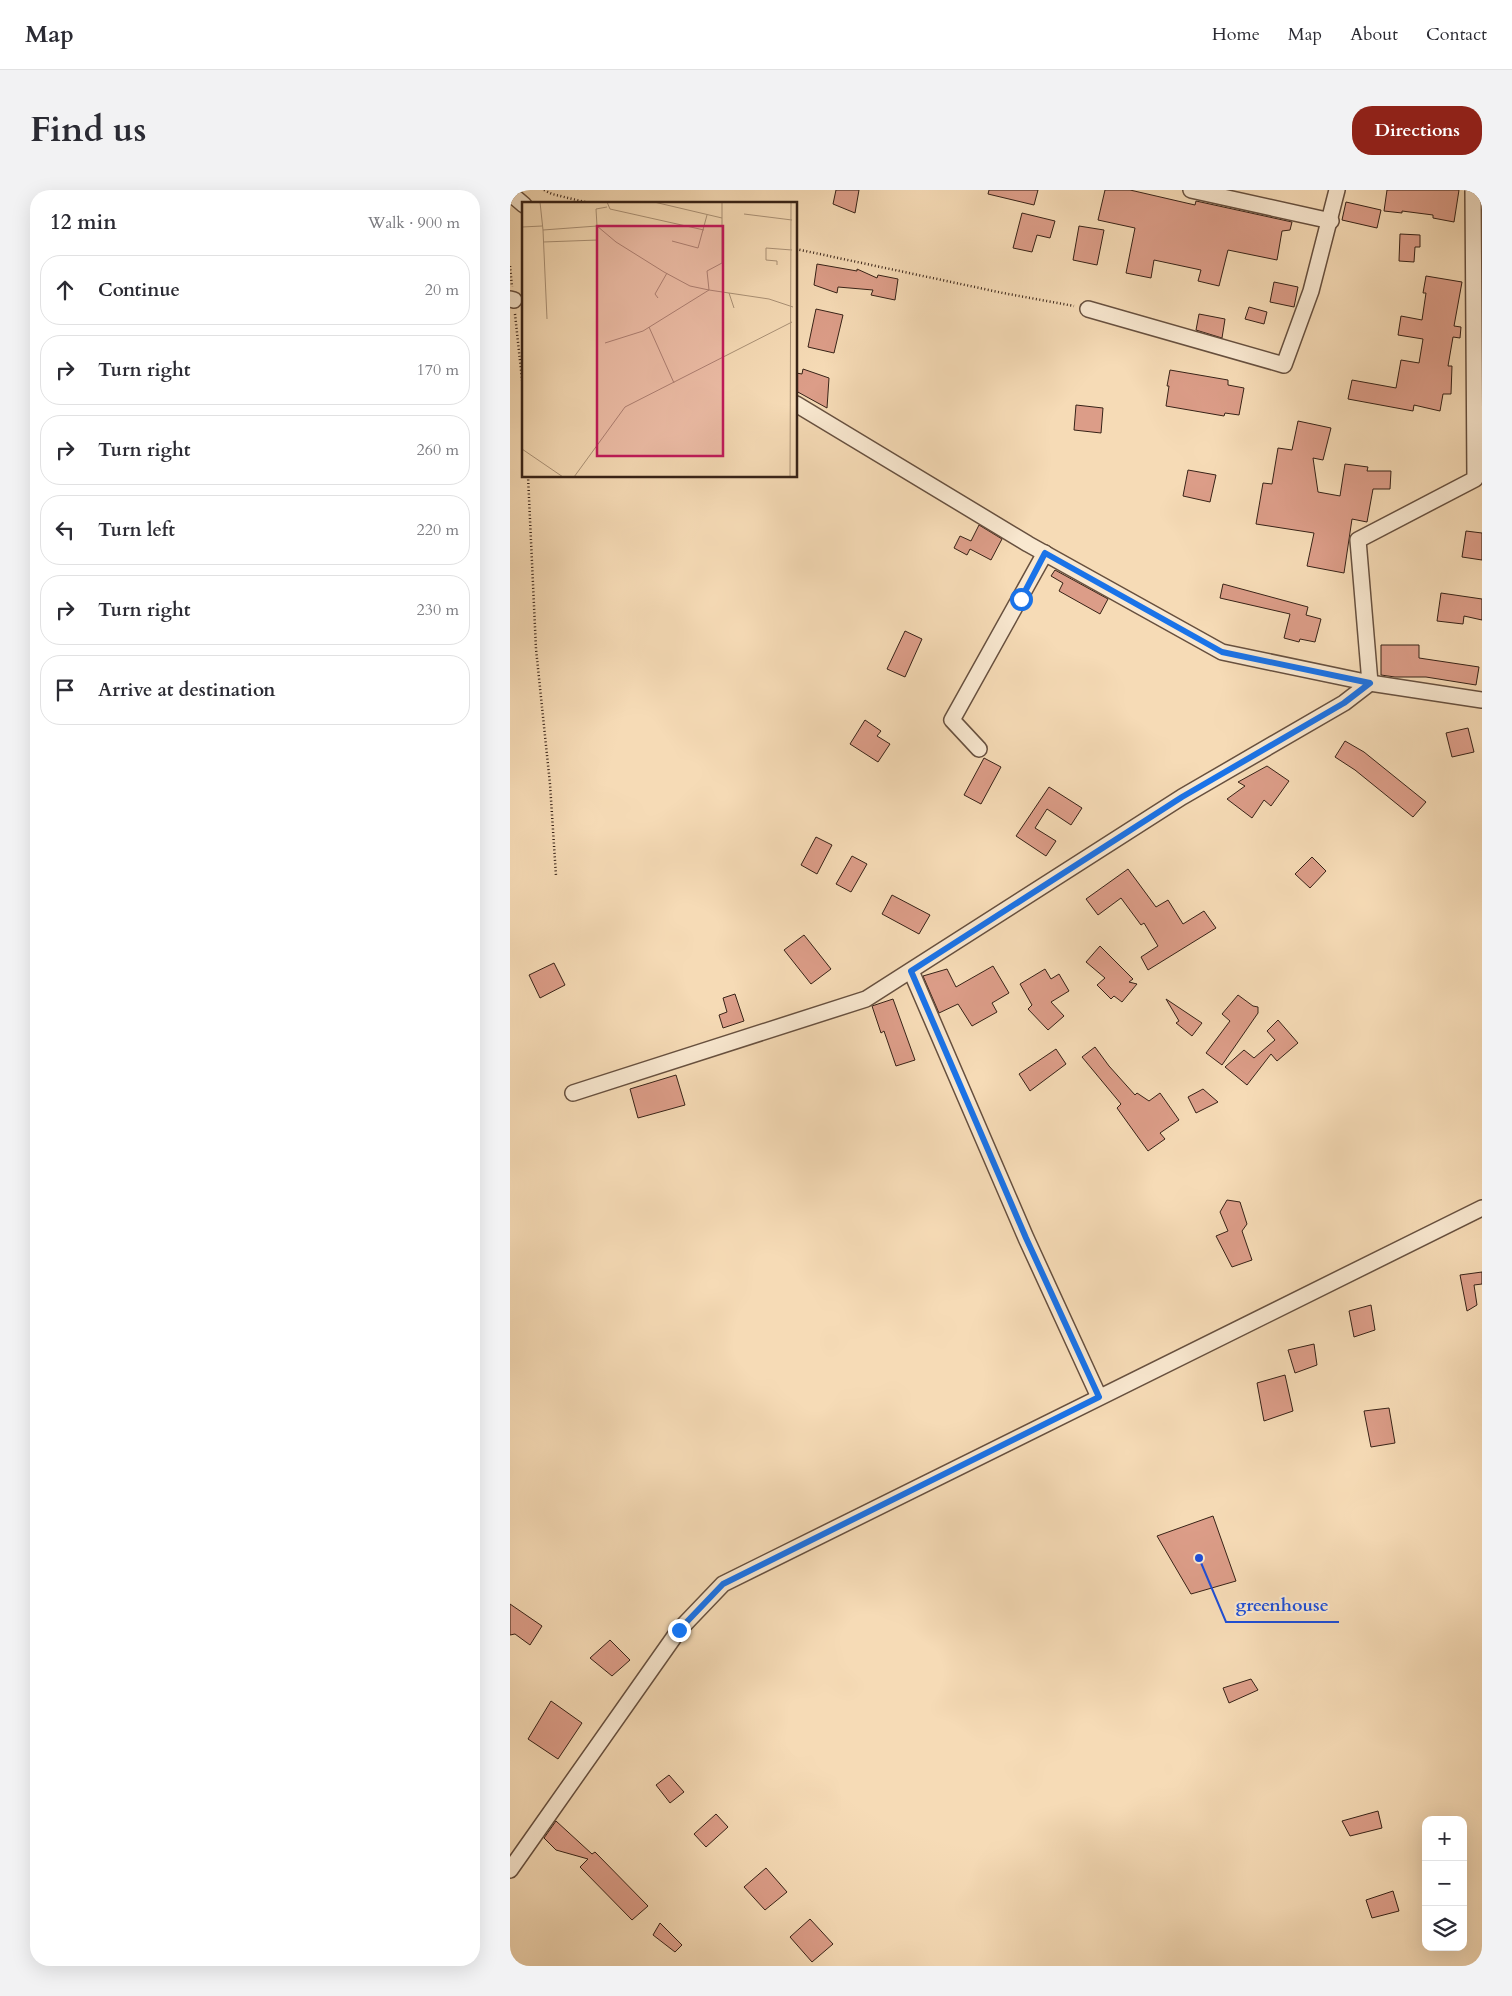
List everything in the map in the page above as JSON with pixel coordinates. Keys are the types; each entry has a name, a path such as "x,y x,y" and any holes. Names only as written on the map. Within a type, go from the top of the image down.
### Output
{"street":[{"path":"1191,190 1330,221"},
{"path":"1088,309 1284,364 1311,291 1337,190"},
{"path":"1370,683 1358,540 1475,479 1472,190"},
{"path":"510,193 522,203"},
{"path":"798,405 1045,553 1222,652 1370,683 1482,700"},
{"path":"978,749 952,720 1045,553"},
{"path":"574,1093 866,999 1182,797 1344,703 1370,683"},
{"path":"911,971 1026,1238 1099,1397"},
{"path":"510,1870 679,1630 723,1584 1482,1208"}],"path":[{"path":"544,190 552,194 585,202"},
{"path":"798,249 1088,309"},
{"path":"510,266 512,300 522,382"},
{"path":"528,478 536,649 550,784 556,876"}],"building":[{"path":"836,190 859,190 855,213 833,204"},
{"path":"989,190 1038,190 1034,205 988,194"},
{"path":"1105,190 1130,190 1195,205 1196,201 1292,222 1290,230 1282,231 1277,260 1228,250 1219,286 1198,281 1201,270 1154,260 1151,278 1126,273 1135,228 1098,220"},
{"path":"1387,190 1459,190 1454,222 1433,218 1433,215 1384,211"},
{"path":"1346,202 1381,210 1377,228 1342,220"},
{"path":"1022,213 1055,221 1050,238 1037,235 1032,252 1013,248"},
{"path":"1079,226 1104,230 1097,265 1073,260"},
{"path":"1400,234 1420,235 1420,247 1415,247 1414,262 1399,261"},
{"path":"817,264 857,271 857,269 877,278 878,275 898,279 895,300 871,295 873,290 838,287 837,293 814,285"},
{"path":"1426,276 1462,282 1454,326 1461,327 1460,338 1453,337 1448,366 1452,366 1451,394 1443,394 1440,411 1414,405 1413,411 1348,399 1352,380 1396,388 1401,360 1419,363 1423,339 1398,335 1401,316 1422,320 1426,293 1423,293"},
{"path":"1274,282 1298,287 1294,307 1270,302"},
{"path":"1249,307 1267,312 1264,324 1245,319"},
{"path":"816,309 843,315 834,353 808,347"},
{"path":"1199,314 1225,319 1222,338 1196,330"},
{"path":"803,369 829,378 827,408 798,392 798,373 802,374"},
{"path":"1170,370 1228,380 1228,385 1244,388 1239,415 1225,413 1224,416 1166,406"},
{"path":"1076,405 1103,408 1101,433 1074,430"},
{"path":"1298,421 1331,428 1323,460 1313,458 1318,492 1340,496 1345,464 1368,467 1367,471 1391,471 1390,489 1373,489 1367,522 1352,519 1344,573 1307,566 1314,533 1256,524 1263,483 1272,484 1278,448 1292,450"},
{"path":"1188,470 1216,475 1210,502 1183,496"},
{"path":"979,525 1002,539 991,560 970,549 967,555 954,548 960,536 971,541"},
{"path":"1466,531 1482,533 1482,560 1462,557"},
{"path":"1055,570 1108,599 1100,614 1059,591 1063,583 1051,576"},
{"path":"1223,584 1308,607 1306,615 1321,619 1315,642 1300,639 1299,642 1284,638 1290,614 1220,598"},
{"path":"1441,593 1482,599 1482,620 1464,616 1463,624 1437,621"},
{"path":"905,631 922,639 905,677 887,669"},
{"path":"1381,645 1419,645 1419,658 1479,667 1476,685 1426,677 1381,675"},
{"path":"865,720 881,731 877,736 890,744 878,762 850,744"},
{"path":"1468,728 1474,752 1452,757 1446,733"},
{"path":"1345,741 1364,752 1426,802 1413,817 1355,770 1335,757"},
{"path":"984,758 1001,767 981,804 964,795"},
{"path":"1267,766 1289,781 1271,806 1264,800 1252,818 1227,799 1245,786 1238,782"},
{"path":"1049,787 1082,808 1071,825 1047,809 1035,828 1056,841 1046,856 1016,836"},
{"path":"816,837 832,845 817,874 801,865"},
{"path":"852,856 867,864 851,892 836,884"},
{"path":"1312,857 1326,871 1310,888 1295,874"},
{"path":"1128,869 1156,907 1168,900 1183,924 1204,911 1216,928 1148,970 1141,957 1158,946 1144,923 1141,925 1121,898 1098,915 1086,899"},
{"path":"892,895 930,915 919,934 882,914"},
{"path":"804,935 831,969 811,984 784,950"},
{"path":"1100,946 1133,979 1129,982 1137,984 1122,1002 1114,996 1111,999 1097,985 1105,978 1086,962"},
{"path":"554,963 565,985 540,998 529,975"},
{"path":"993,966 1009,993 992,1003 997,1012 972,1026 958,1004 939,1013 923,976 947,969 956,987"},
{"path":"1045,969 1051,979 1059,974 1069,991 1051,1002 1064,1016 1048,1030 1028,1009 1032,1005 1020,984"},
{"path":"735,994 744,1021 723,1028 719,1015 727,1012 723,998"},
{"path":"1238,995 1253,1006 1258,1007 1258,1013 1222,1065 1206,1053 1230,1021 1222,1014"},
{"path":"893,999 915,1060 896,1066 884,1031 881,1033 872,1006"},
{"path":"1166,999 1202,1023 1192,1036 1176,1023 1179,1021"},
{"path":"1278,1020 1298,1043 1277,1061 1271,1054 1247,1085 1225,1067 1244,1050 1254,1058 1275,1040 1267,1031"},
{"path":"1095,1047 1135,1095 1137,1093 1149,1101 1160,1093 1179,1120 1160,1133 1165,1139 1148,1151 1117,1108 1121,1104 1082,1057"},
{"path":"1056,1049 1066,1064 1030,1091 1019,1074"},
{"path":"676,1075 685,1105 638,1118 630,1089"},
{"path":"1203,1089 1218,1102 1196,1113 1188,1097"},
{"path":"1227,1200 1240,1202 1247,1224 1242,1231 1252,1260 1232,1267 1216,1236 1228,1231 1220,1212"},
{"path":"1482,1272 1482,1284 1474,1285 1477,1305 1467,1311 1460,1275"},
{"path":"1371,1305 1375,1330 1354,1337 1349,1311"},
{"path":"1314,1344 1317,1365 1295,1373 1288,1350"},
{"path":"1285,1375 1293,1411 1264,1421 1257,1383"},
{"path":"1389,1408 1395,1443 1371,1447 1364,1411"},
{"path":"1213,1516 1236,1581 1191,1594 1157,1536"},
{"path":"510,1604 542,1626 530,1645 515,1634 510,1635"},
{"path":"610,1640 630,1660 612,1676 590,1658"},
{"path":"1251,1679 1258,1690 1229,1703 1223,1688"},
{"path":"551,1701 582,1723 558,1759 528,1739"},
{"path":"669,1775 684,1792 670,1803 656,1785"},
{"path":"1378,1811 1382,1828 1350,1836 1342,1821"},
{"path":"716,1814 728,1827 706,1847 694,1834"},
{"path":"556,1821 592,1854 595,1852 648,1906 632,1920 580,1867 588,1859 556,1850 544,1838"},
{"path":"766,1868 787,1892 765,1910 744,1887"},
{"path":"1393,1891 1399,1911 1372,1918 1366,1900"},
{"path":"810,1919 833,1944 812,1962 790,1937"},
{"path":"660,1923 682,1945 675,1952 653,1935"}],"place":[{"name":"greenhouse","path":"1199,1558"}],"route":[{"path":"679,1630 723,1584 1099,1397 1026,1238 911,971 1182,797 1344,703 1370,683 1222,652 1045,553 1021,599"}]}
